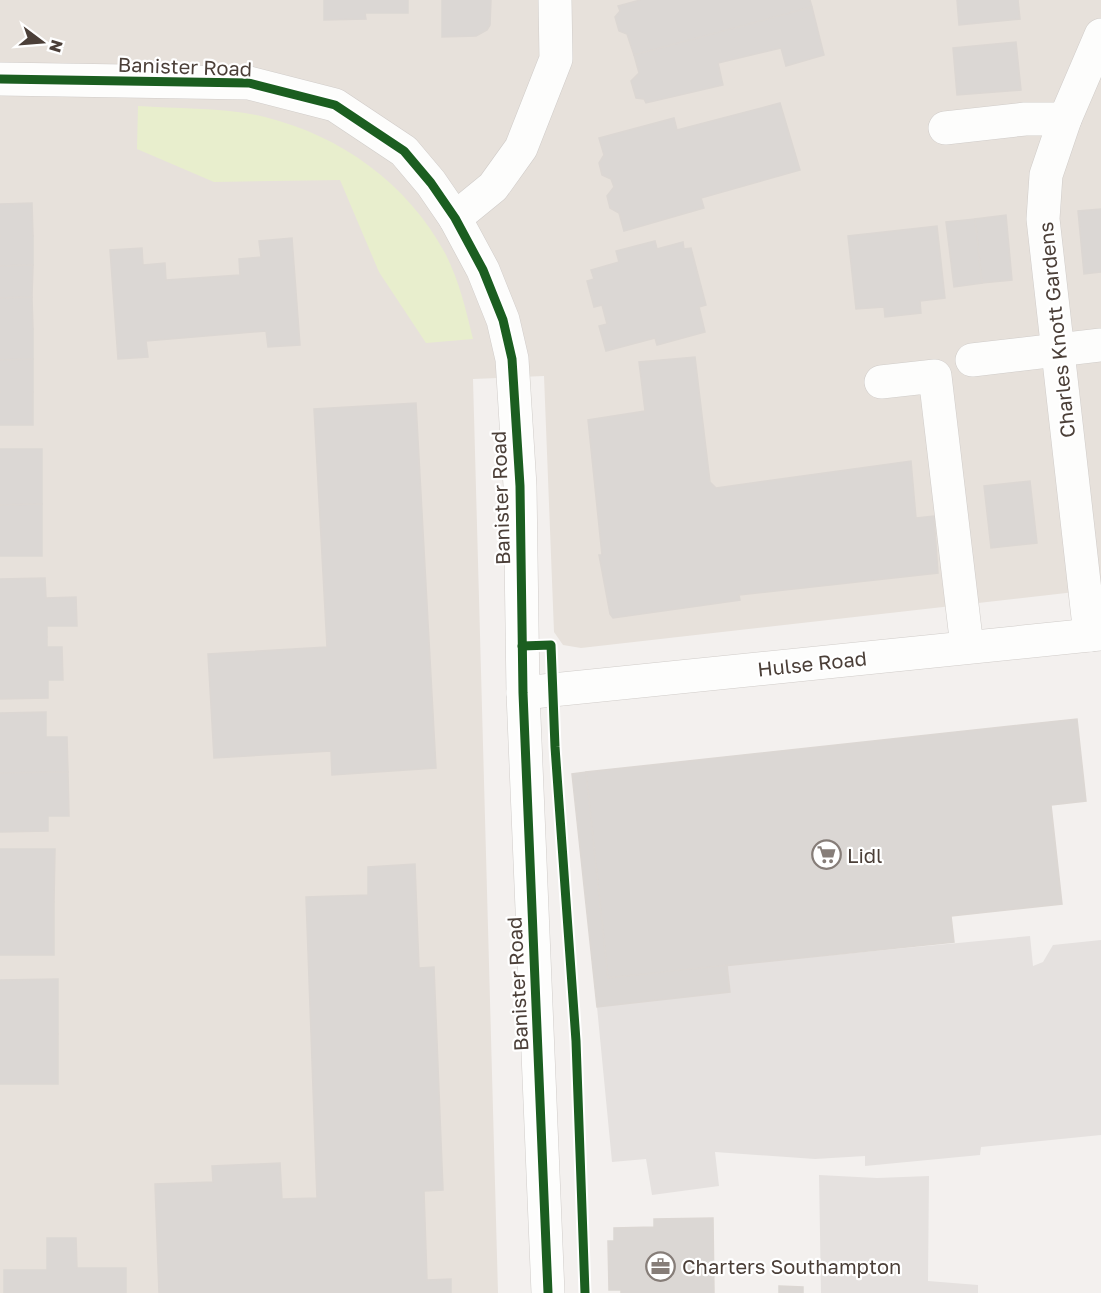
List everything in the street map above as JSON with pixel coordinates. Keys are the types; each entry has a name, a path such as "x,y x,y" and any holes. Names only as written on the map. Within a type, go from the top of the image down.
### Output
{"street":[{"path":"454,218 493,188 521,148 555,59 555,0"},
{"name":"Charles Knott Gardens","path":"1095,634 1057,348 1043,219 1046,175 1065,119 1101,35"},
{"name":"Banister Road","path":"0,79 249,83 335,105 371,126 404,151 431,183 483,270 503,320 512,359 520,486 523,693 548,1293"},
{"path":"945,128 1025,119 1065,119"},
{"path":"972,360 1057,348 1101,345"},
{"path":"881,382 935,376 967,647"},
{"name":"Hulse Road","path":"523,693 1095,634"}],"shaded area":[{"path":"0,0 1101,0 1101,589 581,648 563,645 554,632 544,376 473,379 498,1293 0,1293"},
{"path":"1030,936 1033,966 1043,962 1053,945 1101,940 1101,1135 981,1147 980,1155 865,1166 865,1156 815,1159 715,1152 719,1186 652,1195 646,1159 612,1162 597,1007 730,992 727,965"},
{"path":"819,1175 877,1178 929,1176 928,1281 978,1285 978,1293 821,1293"}],"green space":[{"path":"138,106 218,110 265,117 320,136 369,166 412,205 445,253 458,284 473,339 426,343 379,272 340,180 214,182 137,149"}],"building":[{"path":"324,0 408,0 408,13 365,13 366,19 324,20"},
{"path":"442,0 491,0 490,25 487,30 476,36 442,37"},
{"path":"640,0 810,0 812,7 634,55 627,34 619,31 615,17 620,11 618,6"},
{"path":"957,0 1018,0 1020,19 959,25"},
{"path":"812,7 824,55 786,66 781,48 718,63 723,85 646,103 644,99 636,98 631,81 639,73 634,55"},
{"path":"1016,42 1021,90 957,95 953,48"},
{"path":"780,103 800,170 701,198 704,208 624,231 619,213 610,208 607,196 614,187 611,179 602,175 599,163 604,155 599,138 674,118 677,130"},
{"path":"32,203 33,236 0,236 0,204"},
{"path":"1101,209 1101,272 1084,274 1078,211"},
{"path":"1006,215 1012,280 982,283 975,219"},
{"path":"975,219 982,283 954,287 946,222"},
{"path":"937,226 945,298 920,301 921,313 885,317 884,307 856,309 848,236"},
{"path":"0,236 33,236 33,265 0,266"},
{"path":"292,238 300,345 268,347 266,331 146,341 148,357 118,359 110,250 142,248 143,265 165,263 166,280 240,275 239,259 261,257 259,241"},
{"path":"655,241 657,249 683,242 684,249 691,248 706,305 699,307 705,332 657,345 655,338 606,351 599,326 607,324 602,305 594,307 587,281 594,279 591,270 619,262 616,251"},
{"path":"33,265 32,297 0,298 0,266"},
{"path":"32,297 33,329 0,329 0,298"},
{"path":"0,329 33,329 33,359 0,360"},
{"path":"695,357 710,482 716,488 911,461 916,518 934,516 938,573 739,595 740,600 613,618 610,614 599,555 602,555 588,420 645,411 639,362"},
{"path":"33,359 33,392 0,392 0,360"},
{"path":"0,392 33,392 33,425 0,425"},
{"path":"416,403 436,768 332,775 331,751 214,758 208,654 327,647 314,409"},
{"path":"0,449 42,449 42,504 0,505"},
{"path":"1030,481 1037,543 991,548 984,486"},
{"path":"42,504 42,556 0,556 0,505"},
{"path":"45,578 46,598 76,597 77,626 47,626 47,637 0,637 0,579"},
{"path":"0,637 47,637 47,647 62,647 63,680 48,680 48,698 0,699"},
{"path":"46,712 46,737 67,737 68,772 0,773 0,713"},
{"name":"Lidl","path":"1077,719 1086,801 1051,805 1062,904 951,916 954,942 608,978 586,772"},
{"path":"68,772 69,816 48,816 48,831 0,832 0,773"},
{"path":"586,772 608,978 727,965 730,992 597,1007 572,774"},
{"path":"0,849 55,849 54,902 0,902"},
{"path":"415,864 419,968 434,967 443,1190 424,1191 427,1280 451,1279 451,1293 159,1293 155,1184 213,1182 212,1166 280,1163 282,1199 317,1198 306,897 368,895 368,867"},
{"path":"0,902 54,902 54,955 0,955"},
{"path":"58,979 58,1034 0,1034 0,980"},
{"path":"0,1034 58,1034 58,1084 0,1084"},
{"name":"Charters Southampton","path":"713,1218 714,1293 621,1293 621,1290 609,1290 608,1241 614,1241 614,1228 654,1227 654,1219"},
{"path":"47,1238 76,1238 77,1268 126,1268 126,1293 4,1293 4,1270 47,1270"},
{"path":"779,1286 803,1287 803,1293 779,1293"}],"cycle path":[{"path":"0,79 249,83 335,105 404,151 431,183 455,218 483,270 503,320 512,359 520,486 523,693 548,1293"},
{"path":"522,646 551,645 555,747 576,1041 585,1293"}],"place":[{"name":"Lidl","path":"826,855"},
{"name":"Charters Southampton","path":"661,1266"}]}
